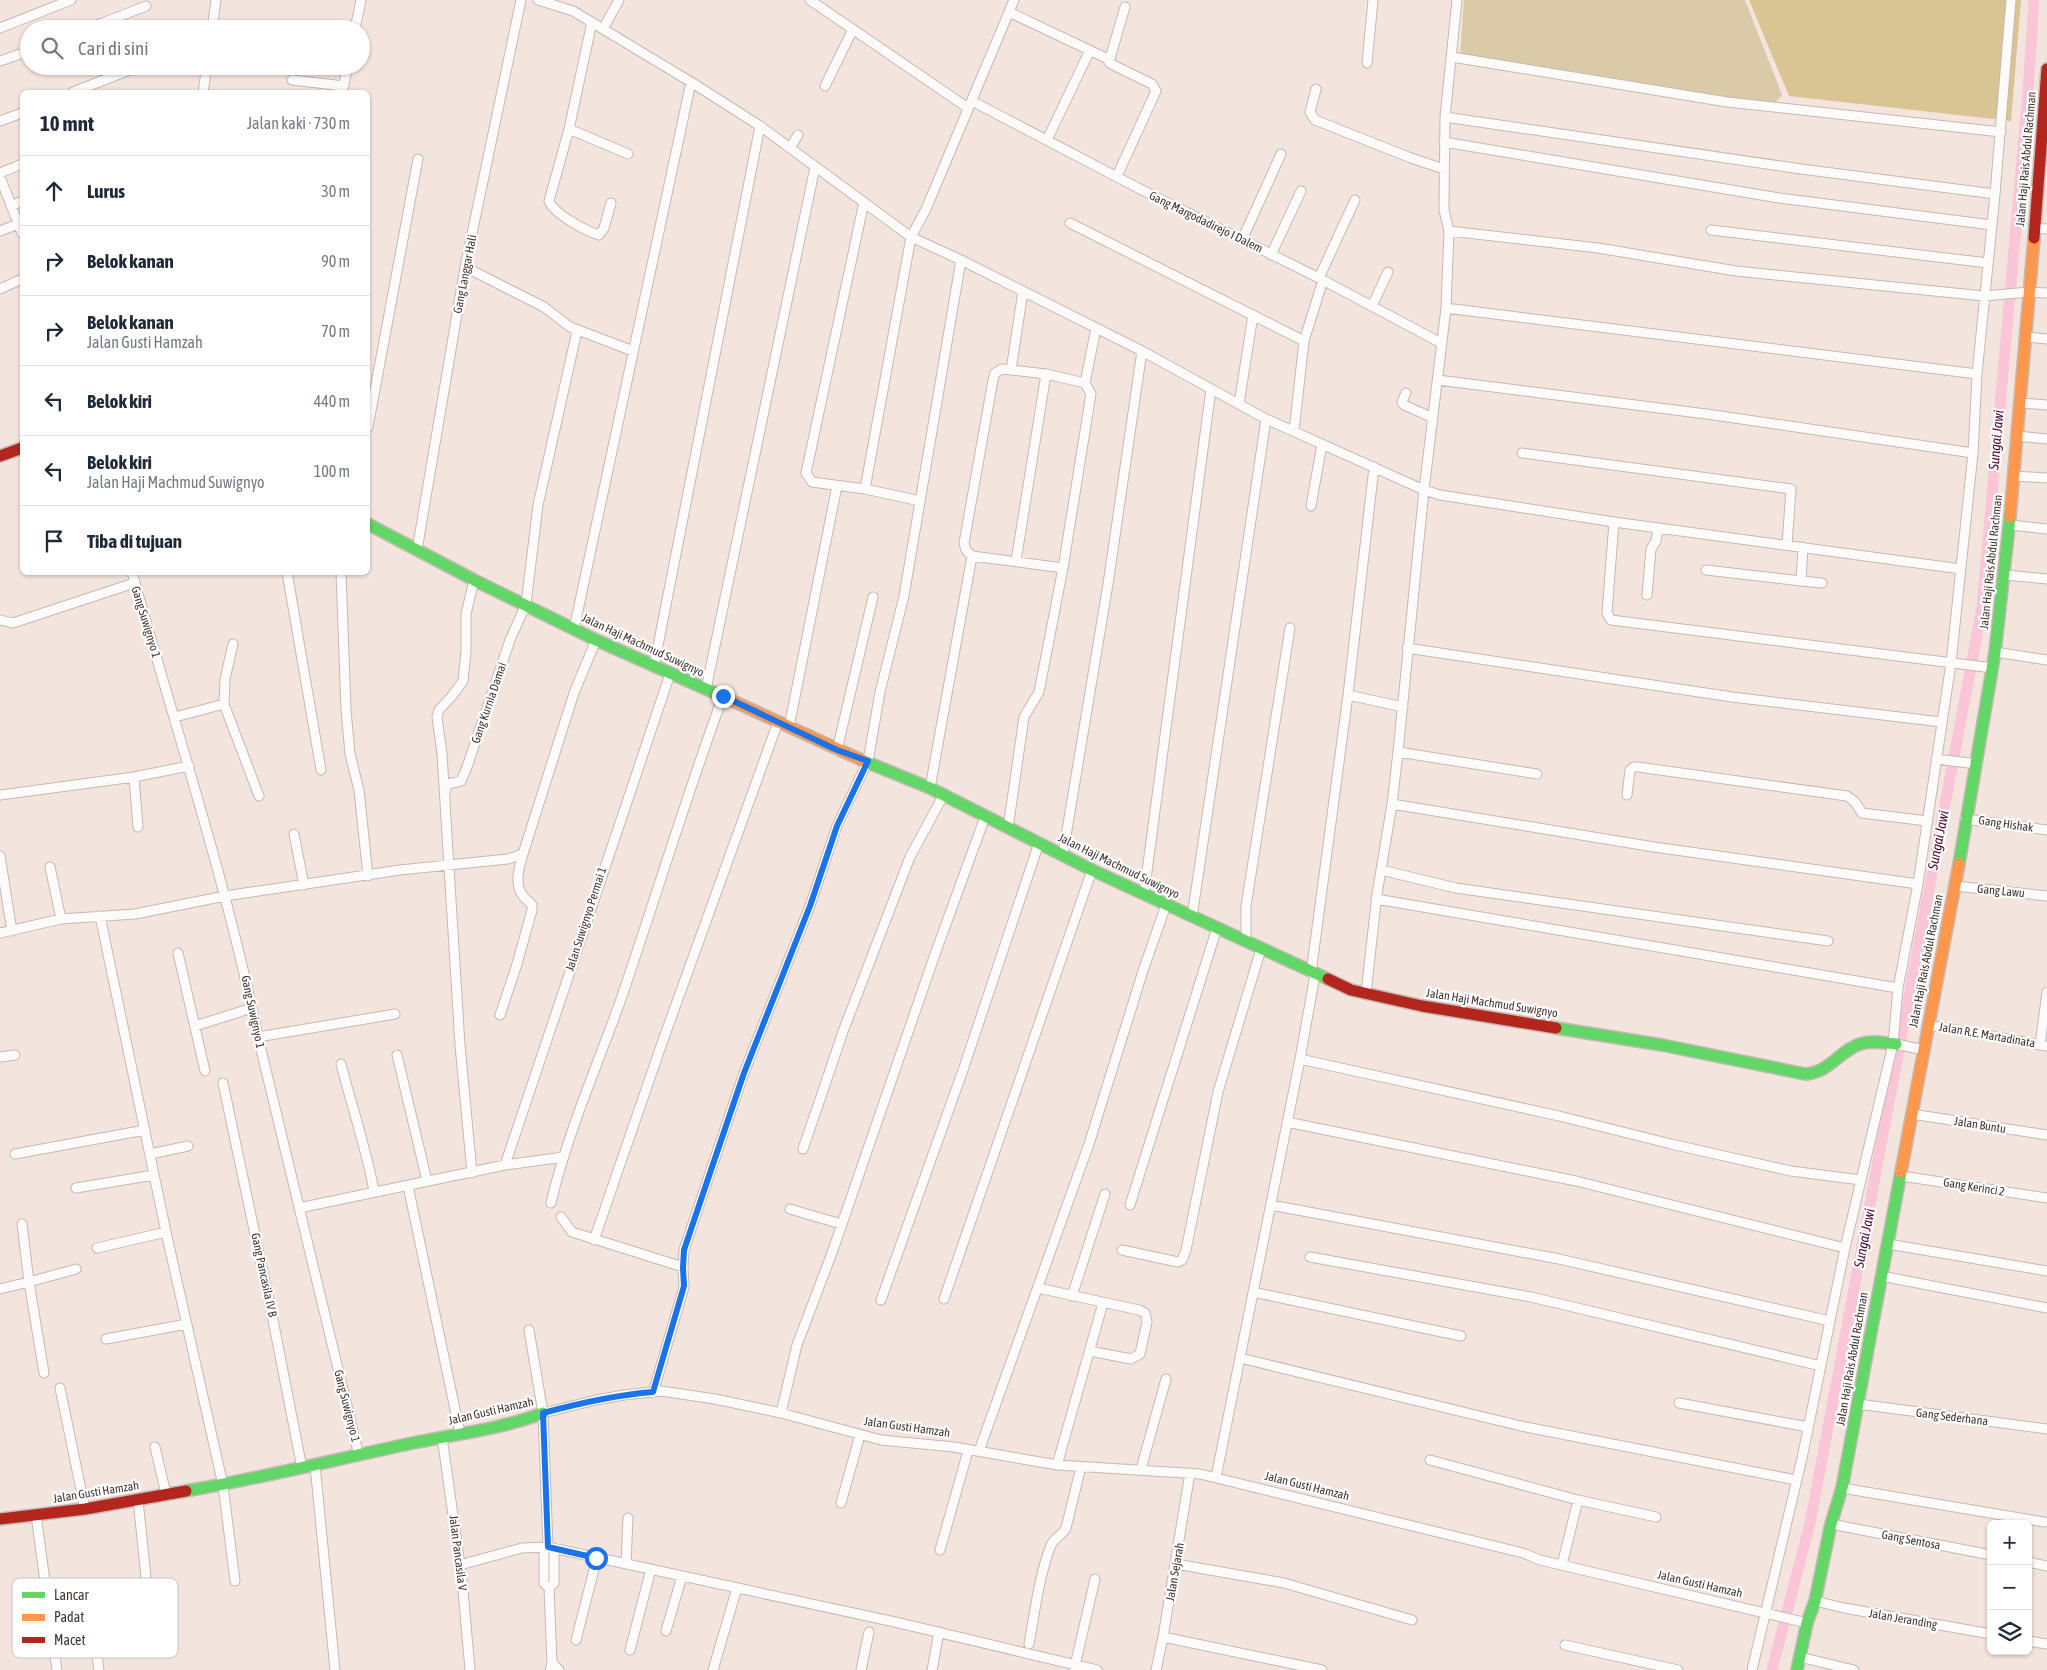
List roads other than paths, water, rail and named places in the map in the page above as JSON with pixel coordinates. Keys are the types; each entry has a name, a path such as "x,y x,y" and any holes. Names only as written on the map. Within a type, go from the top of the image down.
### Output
{"street":[{"path":"20,20 71,0"},
{"path":"213,20 216,0"},
{"path":"357,20 361,0"},
{"name":"Gang Langgar Hali","path":"417,550 465,267 521,0"},
{"path":"538,0 574,11 691,82 760,126 911,237 961,260 1142,351 1266,419 1424,490 1440,495 1614,522 1962,569"},
{"path":"603,29 618,0"},
{"name":"Gang Margodadirejo I Dalem","path":"810,0 970,105 1047,140 1140,189 1321,279 1441,343"},
{"path":"865,489 911,237 926,209 1014,0"},
{"path":"1367,63 1374,0"},
{"path":"1366,993 1376,898 1392,804 1424,490 1446,308 1449,231 1444,210 1444,117 1457,0"},
{"path":"1752,1670 1769,1614 1845,1248 1894,1044 1898,988 1918,884 1942,722 1956,664 1962,569 1973,452 1977,374 1987,296 1988,263 2001,132 2011,0"},
{"path":"109,20 146,6"},
{"path":"1108,59 1126,7"},
{"path":"1009,12 1108,59 1111,64 1152,84 1156,91 1117,176"},
{"path":"0,28 20,20"},
{"path":"592,22 569,129 549,201 551,208 593,233 600,235 611,204"},
{"path":"825,86 853,29"},
{"path":"1047,140 1090,50"},
{"path":"0,62 20,54"},
{"path":"1452,57 1728,102 2001,132"},
{"name":"Jalan Haji Rais Abdul Rachman","path":"1796,1670 1800,1658 1804,1623 1815,1601 1842,1488 1901,1176 1912,1114 1920,1050 1928,1025 1955,886 1965,818 1977,764 1989,668 1996,652 2010,525 2026,337 2023,293 2043,165 2047,69"},
{"path":"78,90 117,75"},
{"path":"203,90 206,75"},
{"path":"292,80 343,89 346,75"},
{"path":"574,629 691,82"},
{"path":"1316,88 1310,112 1315,120 1444,169"},
{"path":"0,121 20,113"},
{"path":"1444,117 1781,166 1995,194"},
{"path":"654,666 760,126"},
{"path":"569,129 628,154"},
{"path":"790,148 798,135"},
{"path":"1444,142 1779,198 1992,225"},
{"path":"1242,240 1281,154"},
{"path":"370,416 418,159"},
{"path":"0,173 20,165"},
{"path":"706,689 815,167"},
{"path":"0,177 20,228"},
{"path":"1271,254 1301,190"},
{"path":"1294,431 1304,340 1321,279 1355,200"},
{"path":"11,206 20,202"},
{"path":"864,202 806,473 812,482 865,489 920,501"},
{"path":"1070,223 1304,340"},
{"path":"0,231 18,224"},
{"path":"2034,228 2047,229"},
{"path":"1711,230 1988,263"},
{"path":"1449,231 1598,248 1736,271 1987,296 2047,293"},
{"path":"653,1392 684,1286 684,1250 744,1073 810,906 837,826 868,761 880,692 904,596 961,260"},
{"path":"465,267 544,307 577,331 633,351"},
{"path":"1372,306 1388,272"},
{"path":"0,289 20,280"},
{"path":"1011,370 1023,291"},
{"path":"1446,308 1977,374"},
{"path":"1239,404 1253,315"},
{"path":"1008,828 1024,717 1039,692 1063,568 1091,394 1085,384 1096,328"},
{"path":"526,604 538,505 577,331"},
{"path":"2026,337 2047,339"},
{"path":"1064,854 1108,584 1142,351"},
{"path":"1063,568 972,556 966,550 964,543 995,373 1002,369 1046,374 1085,384"},
{"path":"1016,561 1046,374"},
{"path":"1438,380 1714,415 1973,452"},
{"path":"1144,894 1211,389"},
{"path":"1406,393 1402,402 1404,405 1433,418"},
{"path":"2021,403 2047,405"},
{"path":"1192,917 1266,419"},
{"path":"2018,436 2047,439"},
{"path":"1311,506 1322,444"},
{"path":"0,456 20,449"},
{"path":"1522,454 1791,489 1787,545"},
{"path":"1216,1477 1300,1059 1313,974 1348,695 1374,467"},
{"path":"2014,476 2047,478"},
{"path":"594,1240 661,1046 784,724 837,486"},
{"path":"1614,522 1607,612 1611,620 1989,668"},
{"name":"Jalan Haji Machmud Suwignyo","path":"370,525 474,580 596,640 723,696 837,750 868,761 930,788 985,817 1064,854 1092,870 1351,990 1422,1006 1662,1045 1805,1074 1816,1074 1856,1046 1864,1043 1894,1044"},
{"path":"2010,525 2047,528"},
{"path":"1647,595 1651,548 1656,541 1658,528"},
{"path":"1801,581 1804,547"},
{"path":"930,788 972,556"},
{"path":"1706,570 1822,583"},
{"name":"Gang Suwignyo 1","path":"133,575 225,896 359,1456"},
{"path":"288,575 321,770"},
{"path":"341,575 346,710 350,754 359,790 368,876"},
{"path":"2005,575 2047,580"},
{"path":"472,1173 460,1045 442,754 437,717 439,710 463,681 466,651 466,614 474,580"},
{"path":"0,620 13,623 134,583"},
{"path":"837,750 873,597"},
{"name":"Gang Kurnia Damai","path":"444,793 447,784 461,781 510,640 526,604"},
{"path":"1246,940 1246,906 1290,628"},
{"path":"500,1015 532,910 532,905 522,896 519,886 518,876 523,854 574,693 596,640"},
{"path":"232,644 225,679 224,704 259,796"},
{"path":"1407,648 1732,698 1942,722"},
{"path":"1996,652 2047,660"},
{"name":"Jalan Suwignyo Permai 1","path":"505,1165 670,674"},
{"path":"1348,695 1403,707"},
{"path":"551,1203 564,1158 609,1033 723,696"},
{"path":"175,717 224,704"},
{"path":"1398,752 1537,774"},
{"path":"1938,759 1977,764"},
{"path":"0,795 134,777 189,766"},
{"path":"1627,795 1630,770 1638,767 1847,796 1855,802 1862,814 1927,821"},
{"path":"134,777 138,827"},
{"path":"803,1149 844,1029 910,856 943,796"},
{"path":"1392,804 1654,847 1918,884"},
{"path":"781,1413 798,1345 842,1224 940,939 985,817"},
{"name":"Gang Hishak","path":"1965,818 2047,830"},
{"path":"294,834 304,885"},
{"path":"881,1300 963,1070 1040,843"},
{"path":"0,933 61,920 135,914 225,896 449,865 508,859 523,854"},
{"path":"0,856 12,931"},
{"path":"50,867 61,920"},
{"path":"944,1299 1092,870"},
{"path":"1381,870 1456,888 1828,942"},
{"name":"Gang Lawu","path":"1955,886 2047,896"},
{"path":"1376,898 1898,988"},
{"path":"979,1451 1089,1144 1134,998 1166,905"},
{"path":"100,916 166,1232 223,1485 235,1581"},
{"path":"1130,1205 1217,928"},
{"path":"1122,1250 1178,1262 1182,1260 1186,1250 1218,1092 1261,948"},
{"path":"178,953 205,1071"},
{"path":"2044,1045 2047,992"},
{"path":"195,1026 252,1008"},
{"path":"258,1037 395,1014"},
{"name":"Jalan R.E. Martadinata","path":"1928,1025 2044,1045"},
{"path":"1894,1044 1920,1050"},
{"path":"397,1054 428,1181"},
{"path":"0,1057 15,1055"},
{"path":"1300,1059 1559,1116 1791,1171 1861,1180"},
{"path":"341,1064 354,1118 368,1159 374,1192"},
{"name":"Gang Pancasila IV B","path":"223,1083 302,1468"},
{"name":"Jalan Buntu","path":"1912,1114 2047,1135"},
{"path":"1287,1122 1576,1181 1845,1248"},
{"path":"15,1154 145,1130"},
{"path":"150,1154 188,1146"},
{"path":"299,1208 505,1165 564,1158"},
{"path":"76,1188 154,1175"},
{"name":"Gang Kerinci 2","path":"1901,1176 2047,1198"},
{"path":"408,1186 460,1433"},
{"path":"1072,1296 1104,1194"},
{"path":"1271,1204 1559,1259 1830,1321"},
{"path":"790,1210 842,1224"},
{"path":"561,1217 572,1232 683,1268"},
{"path":"22,1224 29,1282 44,1373"},
{"path":"97,1248 166,1232"},
{"path":"1888,1244 2047,1272"},
{"path":"1310,1257 1531,1297 1821,1366"},
{"path":"0,1288 76,1269"},
{"path":"1881,1276 2047,1308"},
{"path":"1038,1288 1139,1310 1144,1314 1147,1322 1140,1354 1131,1359 1090,1351"},
{"path":"1253,1292 1461,1336"},
{"path":"1057,1465 1103,1303"},
{"path":"106,1339 187,1324"},
{"path":"529,1330 543,1413 549,1548 544,1583 549,1588 551,1667 559,1670"},
{"path":"1240,1358 1521,1426 1796,1480"},
{"path":"1141,1469 1166,1379"},
{"path":"60,1388 85,1509"},
{"name":"Jalan Gusti Hamzah","path":"0,1519 85,1509 257,1479 525,1420 543,1413 596,1400 624,1394 661,1391 715,1399 781,1413 881,1440 924,1443 1057,1465 1141,1469 1216,1477 1523,1553 1562,1565 1804,1623"},
{"path":"1679,1403 1808,1427"},
{"name":"Gang Sederhana","path":"1858,1404 2047,1429"},
{"path":"841,1503 860,1434"},
{"name":"Jalan Pancasila V","path":"442,1437 460,1565 470,1670"},
{"path":"155,1447 166,1494"},
{"path":"940,1550 968,1451"},
{"path":"1430,1460 1578,1500 1656,1517"},
{"path":"316,1466 335,1670"},
{"path":"1029,1644 1037,1598 1051,1547 1056,1538 1066,1528 1081,1467"},
{"name":"Jalan Sejarah","path":"1156,1670 1164,1637 1190,1473"},
{"path":"1842,1488 2044,1522"},
{"path":"138,1500 146,1578"},
{"path":"1562,1565 1578,1500"},
{"path":"36,1515 45,1578"},
{"path":"626,1564 628,1518"},
{"name":"Gang Sentosa","path":"1832,1524 1987,1554"},
{"path":"460,1565 522,1548 549,1548 939,1632 1074,1667 1098,1670"},
{"path":"576,1640 596,1558"},
{"path":"2032,1563 2047,1566"},
{"path":"1176,1564 1284,1583 1412,1620"},
{"path":"630,1650 651,1569"},
{"path":"666,1631 682,1576"},
{"path":"1074,1667 1095,1579"},
{"path":"713,1670 737,1588"},
{"name":"Jalan Jeranding","path":"1815,1601 1844,1608 1987,1633"},
{"path":"860,1670 869,1632"},
{"path":"932,1670 939,1632"},
{"path":"1164,1637 1322,1670"},
{"path":"2032,1642 2047,1644"},
{"path":"1564,1646 1678,1670"},
{"path":"1800,1658 1854,1670"}],"waterway":[{"name":"Sungai Jawi","path":"1772,1670 1810,1523 1982,608 2028,92 2034,0"}]}
